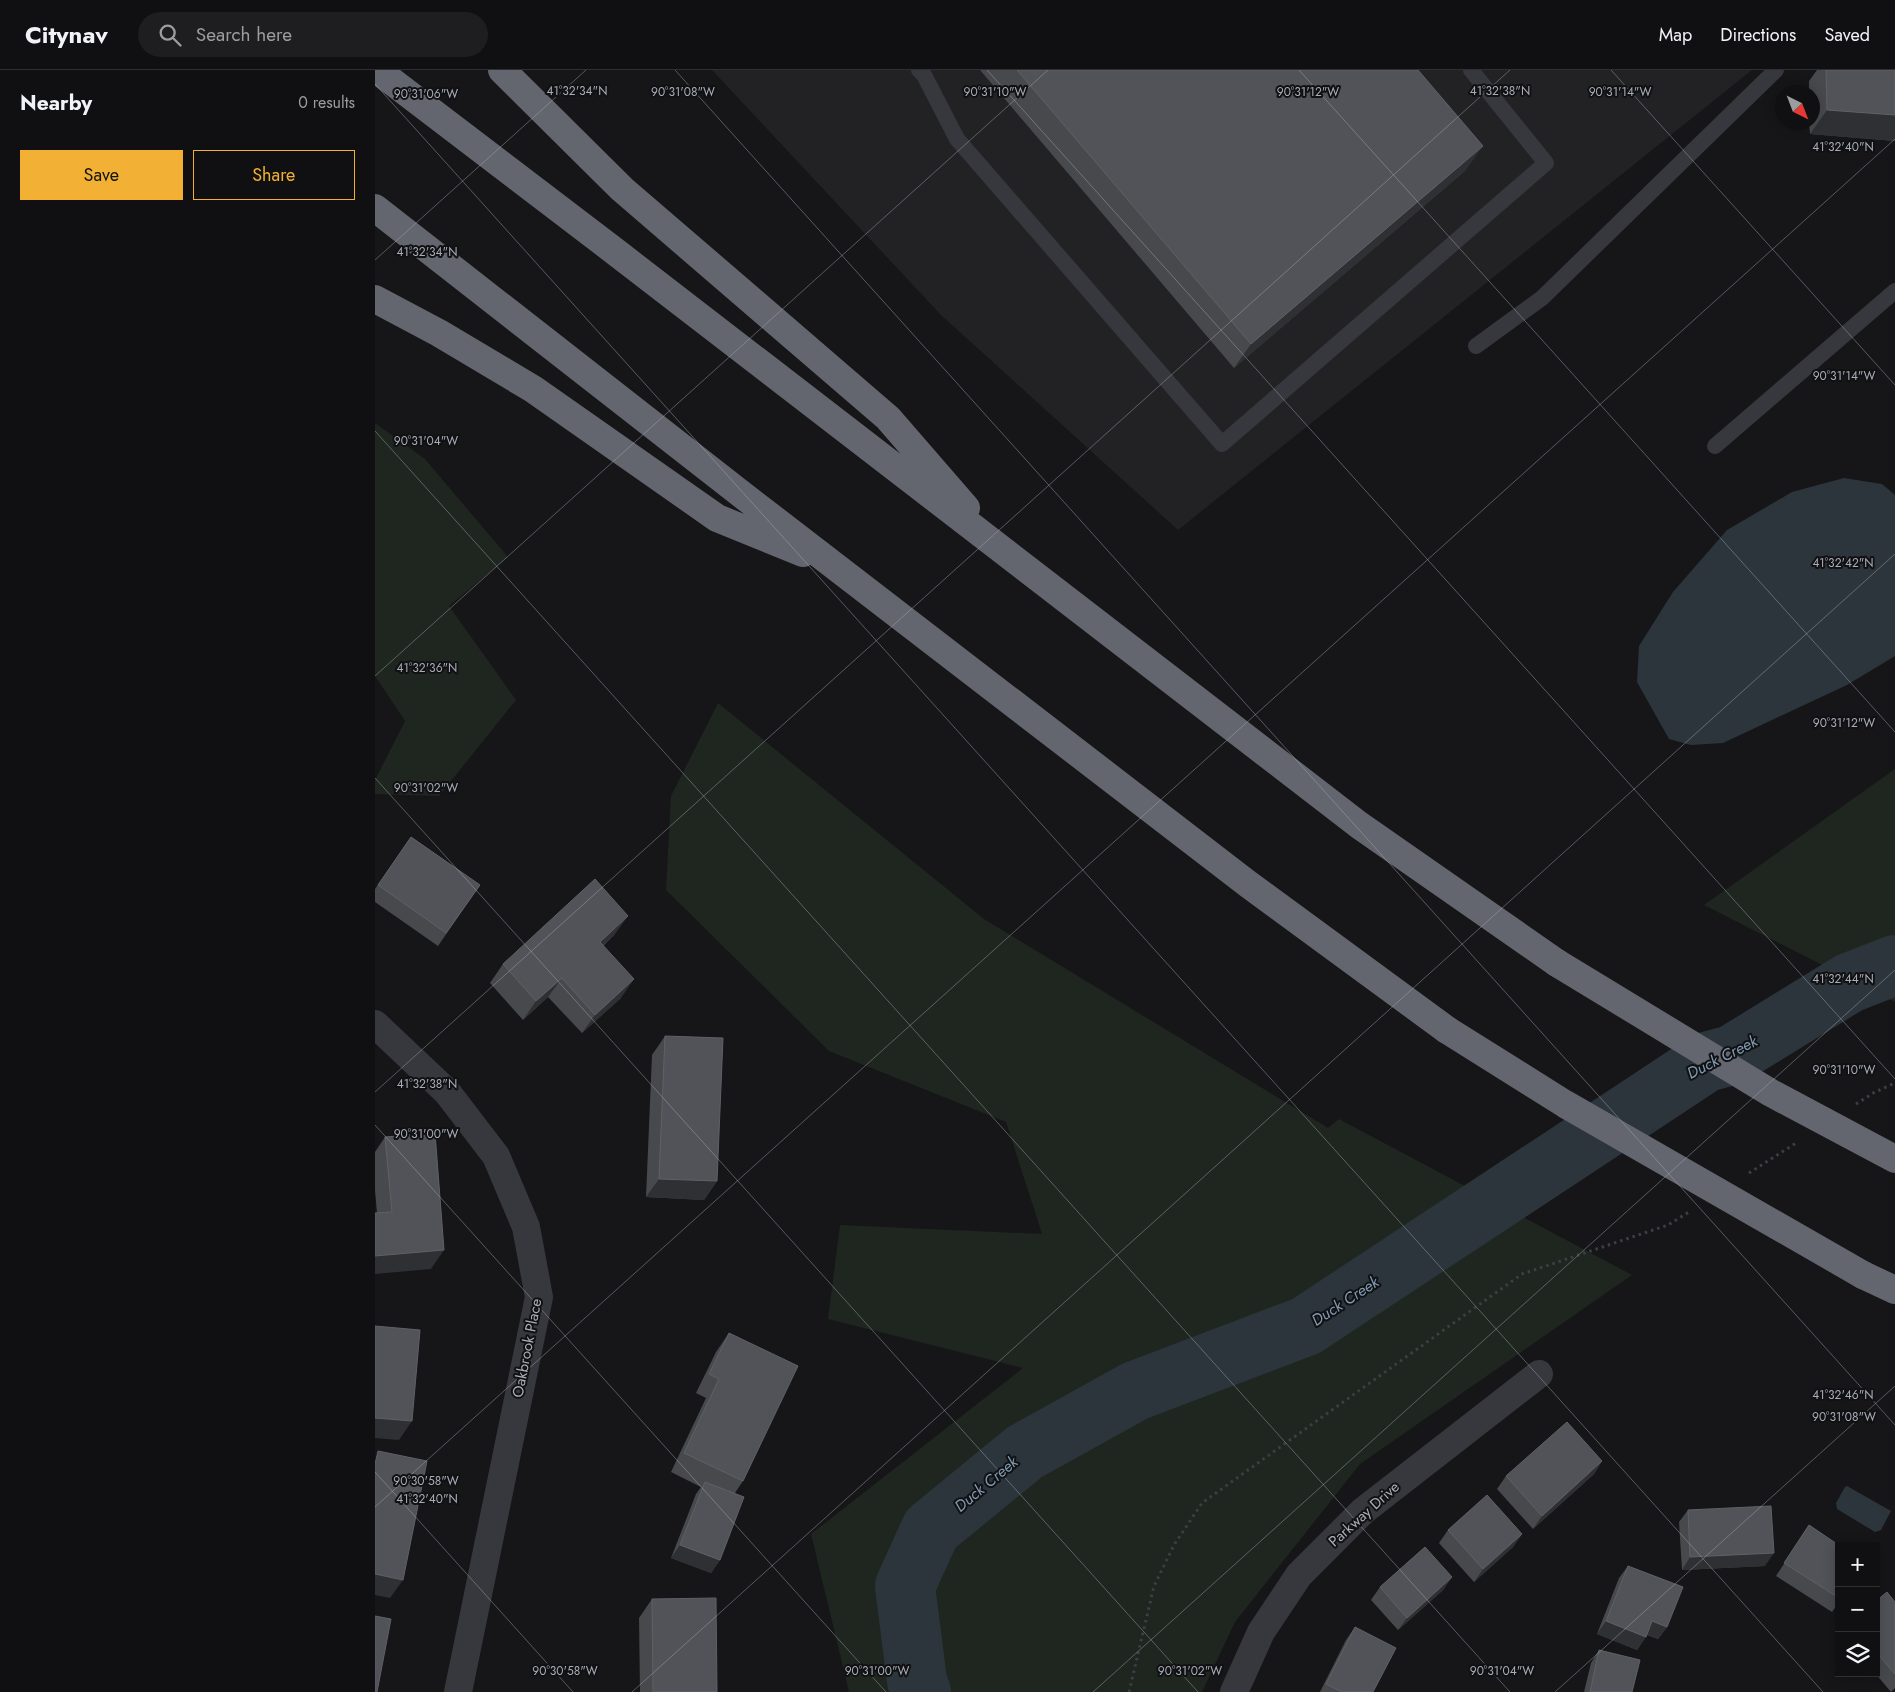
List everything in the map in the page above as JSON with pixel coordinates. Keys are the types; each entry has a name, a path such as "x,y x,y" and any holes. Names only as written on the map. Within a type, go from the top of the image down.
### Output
{"highway":[{"path":"377,70 1359,826 1557,963 1771,1093 1895,1159"},
{"path":"502,70 622,189 888,418 1005,553"},
{"path":"375,208 730,485 1248,884 1447,1030 1565,1104 1863,1276 1895,1290"},
{"path":"375,299 439,333 533,389 717,518 839,568"}],"street":[{"name":"Oakbrook Place","path":"375,1024 447,1092 496,1156 526,1227 539,1297 458,1692"},
{"name":"Parkway Drive","path":"1234,1692 1261,1632 1299,1575 1363,1511 1539,1374"}],"lane":[{"path":"919,70 924,75 957,139 1222,444 1546,163 1471,70"},
{"path":"1476,346 1542,298 1776,70"},
{"path":"1715,446 1895,292"}],"path":[{"path":"1851,1108 1875,1092 1895,1083"},
{"path":"1743,1177 1801,1140"},
{"path":"1129,1692 1155,1586 1174,1545 1202,1503 1522,1274 1668,1225 1693,1209"}],"shaded area":[{"path":"712,70 1752,70 1178,530 941,315"},
{"path":"375,423 425,459 508,557 449,606 516,700 439,796 375,794 375,780 405,721 375,676"},
{"path":"1844,478 1882,484 1895,495 1895,656 1847,685 1723,743 1691,745 1669,739 1637,682 1639,646 1673,592 1727,530 1792,492"},
{"path":"718,703 984,919 1328,1128 1339,1119 1632,1275 1360,1464 1235,1622 1202,1692 849,1692 811,1534 1023,1368 828,1319 840,1225 1042,1234 1006,1122 829,1051 666,890 671,796"},
{"path":"1895,769 1895,1002 1704,905"},
{"path":"1847,1486 1891,1511 1881,1530 1875,1532 1837,1509 1836,1503"}],"building":[{"path":"1017,70 1418,70 1483,146 1251,344"},
{"path":"1826,70 1895,70 1895,115 1827,110"},
{"path":"411,837 480,885 446,933 378,885"},
{"path":"595,879 628,916 600,942 634,979 595,1015 562,978 536,1001 503,964"},
{"path":"665,1036 723,1038 717,1181 659,1179"},
{"path":"435,1133 444,1250 375,1256 375,1213 392,1212 385,1137"},
{"path":"375,1326 420,1330 412,1421 375,1418"},
{"path":"729,1333 798,1366 743,1481 684,1453 719,1379 709,1374"},
{"path":"1567,1422 1602,1461 1542,1516 1506,1476"},
{"path":"378,1451 427,1461 403,1580 375,1574 375,1464"},
{"path":"705,1482 744,1497 720,1560 680,1545"},
{"path":"1487,1495 1522,1534 1483,1569 1448,1530"},
{"path":"1771,1506 1774,1553 1690,1557 1688,1510"},
{"path":"1809,1525 1835,1543 1835,1595 1784,1563"},
{"path":"1425,1547 1452,1577 1407,1618 1380,1587"},
{"path":"1628,1566 1683,1587 1667,1627 1652,1621 1646,1637 1606,1621"},
{"path":"1887,1592 1895,1602 1895,1674 1880,1657 1880,1598"},
{"path":"716,1598 717,1692 653,1692 652,1599"},
{"path":"375,1616 391,1619 377,1692 375,1692"},
{"path":"1355,1627 1396,1648 1373,1692 1342,1692 1326,1684"},
{"path":"1599,1650 1640,1660 1632,1692 1590,1692"}],"waterway":[{"name":"Duck Creek","path":"921,1692 917,1681 905,1586 931,1529 1025,1452 1135,1391 1306,1326 1706,1062 1732,1055 1849,983 1895,965"}]}
